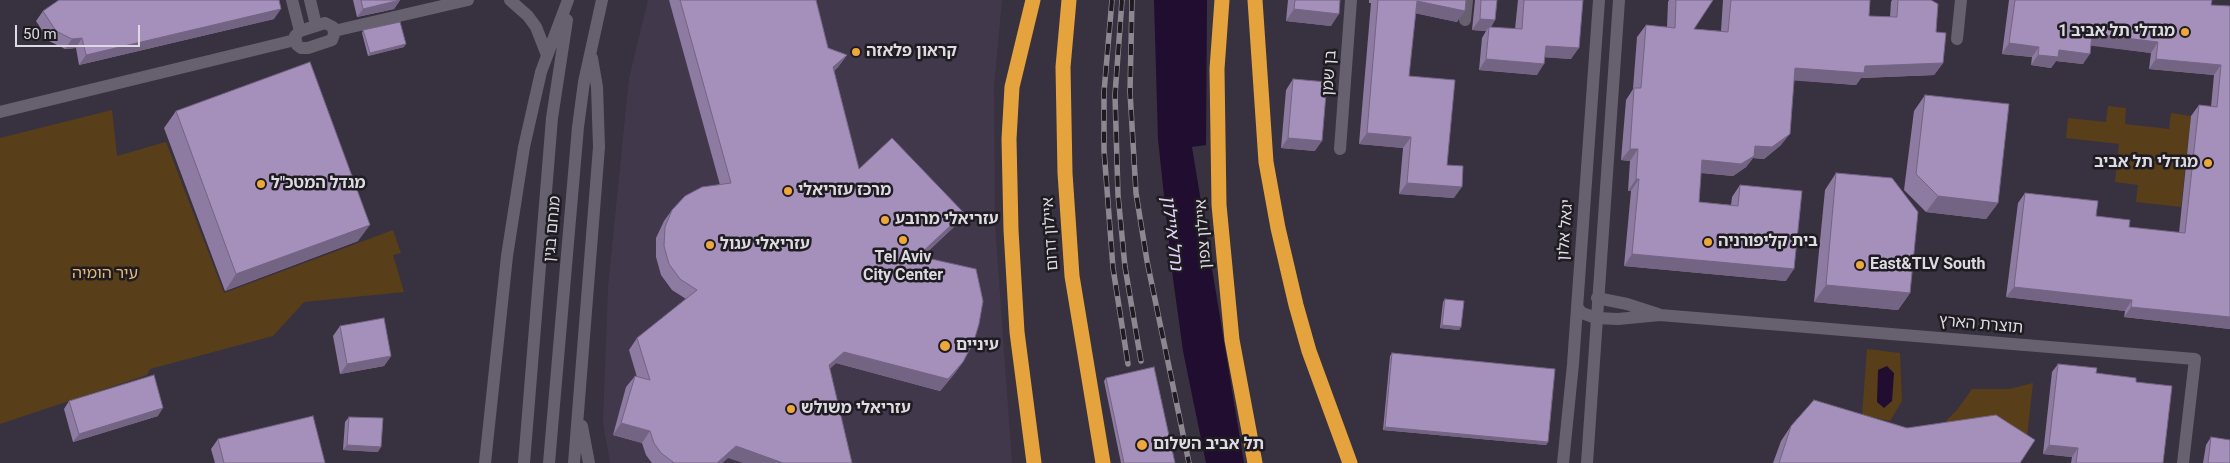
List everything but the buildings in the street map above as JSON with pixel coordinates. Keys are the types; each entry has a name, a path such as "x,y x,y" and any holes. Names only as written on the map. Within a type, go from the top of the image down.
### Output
{"highway":[{"path":"1033,0 1012,88 1009,139 1011,230 1018,332 1034,463"},
{"name":"איילון דרום","path":"1069,0 1063,67 1065,174 1072,276 1103,463"},
{"name":"איילון צפון","path":"1222,0 1217,69 1219,205 1232,340 1255,463"},
{"path":"1255,0 1266,162 1278,228 1309,351 1350,463"}],"street":[{"path":"0,112 298,36 316,25 330,24 334,31 332,40 308,48 301,48 298,36 292,0"},
{"path":"310,0 316,25"},
{"path":"334,31 468,0"},
{"path":"510,0 528,16 536,27 547,55"},
{"path":"485,463 508,256 528,128 541,72 569,0"},
{"name":"מנחם בגין","path":"524,463 552,118 569,0"},
{"name":"מנחם בגין","path":"549,463 578,127 591,48 602,0"},
{"name":"בן שמן","path":"1340,149 1351,0"},
{"path":"1466,20 1467,0"},
{"name":"יגאל אלון","path":"1563,463 1600,0"},
{"path":"1587,463 1619,0"},
{"path":"1958,40 1961,0"},
{"path":"574,463 599,147 597,87 591,48"},
{"name":"תוצרת הארץ","path":"1598,298 1627,304 1660,315"},
{"name":"תוצרת הארץ","path":"1576,307 1582,313 1596,318 1618,320 1660,315 2195,359 2184,463"},
{"path":"578,404 589,463"}],"shaded area":[{"path":"648,0 1002,0 994,86 995,224 1012,463 610,463 603,423 608,287 629,78"}],"green space":[{"path":"2108,106 2126,108 2125,124 2169,129 2171,113 2191,116 2181,207 2136,202 2138,185 2115,182 2119,144 2066,138 2068,118 2106,122"},
{"name":"עיר הומיה","path":"112,110 117,156 166,142 224,293 393,230 401,253 393,255 404,292 304,302 273,336 150,369 147,375 0,424 0,138"},
{"path":"1867,349 1900,353 1902,401 1890,421 1862,415"},
{"path":"2033,383 2025,454 1933,434 1957,410 1972,389 2009,389"}],"water":[{"name":"נחל איילון","path":"1154,0 1207,0 1206,145 1192,147 1244,463 1206,463 1183,351 1172,271 1158,139"},
{"path":"1887,366 1894,373 1892,401 1884,408 1877,402 1878,370"}],"railway":[{"path":"1112,0 1104,92 1104,150 1113,268 1128,364"},
{"path":"1122,0 1115,95 1118,195 1125,267 1141,361"},
{"path":"1132,0 1130,92 1136,193 1147,261 1189,463"}],"place":[{"name":"מגדלי תל אביב 1","path":"2185,32"},
{"name":"קראון פלאזה","path":"856,52"},
{"name":"מגדלי תל אביב","path":"2208,163"},
{"name":"מגדל המטכ\"ל","path":"261,184"},
{"name":"מרכז עזריאלי","path":"788,191"},
{"name":"עזריאלי מרובע","path":"885,220"},
{"name":"Tel Aviv City Center","path":"903,240"},
{"name":"בית קליפורניה","path":"1708,242"},
{"name":"עזריאלי עגול","path":"710,245"},
{"name":"East&TLV South","path":"1860,265"},
{"name":"עיניים","path":"945,346"},
{"name":"עזריאלי משולש","path":"791,409"},
{"name":"תל אביב השלום","path":"1142,445"}]}
